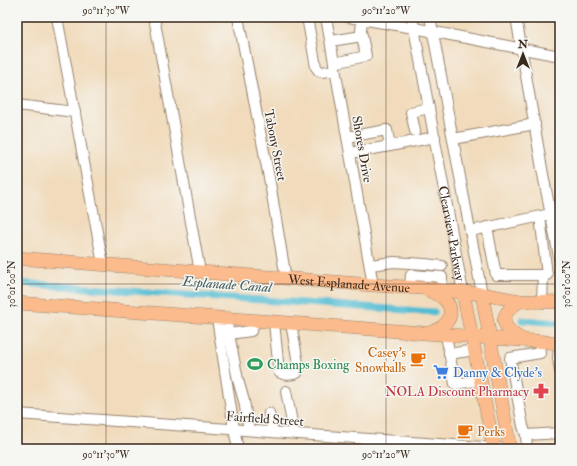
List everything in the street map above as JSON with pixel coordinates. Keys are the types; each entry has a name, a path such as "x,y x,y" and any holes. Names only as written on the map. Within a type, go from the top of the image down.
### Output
{"main road":[{"name":"West Esplanade Avenue","path":"17,258 373,285 416,287 442,283 464,292 520,301 560,302"},
{"path":"416,287 436,294 445,300 450,306 451,315 447,322 442,327 427,334"},
{"name":"Clearview Parkway","path":"464,292 494,449"},
{"name":"Clearview Parkway","path":"482,294 510,449"},
{"path":"520,301 511,306 504,317 505,325 509,331 522,340"},
{"path":"17,303 446,335 474,344 490,338 560,343"}],"street":[{"path":"57,17 103,264"},
{"path":"154,17 200,272"},
{"name":"Tabony Street","path":"238,17 270,184 286,279"},
{"path":"307,17 316,67 319,72 366,56 361,31 362,20"},
{"name":"Shores Drive","path":"326,17 373,285"},
{"path":"348,17 560,56"},
{"name":"Clearview Parkway","path":"412,17 464,292"},
{"name":"Clearview Parkway","path":"430,17 482,294"},
{"path":"516,17 550,214 559,256"},
{"path":"330,41 362,36"},
{"path":"17,105 75,112"},
{"path":"415,131 410,107 429,108"},
{"path":"453,139 534,124"},
{"path":"347,137 387,130 390,146"},
{"path":"350,153 435,137"},
{"path":"470,231 550,214"},
{"path":"487,227 496,275 547,275 540,216"},
{"path":"370,265 394,262 459,266"},
{"path":"442,266 442,283"},
{"path":"542,302 543,275"},
{"path":"222,318 229,334 249,430"},
{"path":"222,318 234,429 238,449"},
{"path":"229,334 251,331 256,321"},
{"path":"274,322 280,372 286,375 297,373 299,369 291,324"},
{"path":"446,335 455,384 481,380"},
{"path":"527,449 526,435 521,417 510,358 540,354 539,341"},
{"path":"560,343 558,358 560,371"},
{"path":"449,354 474,344"},
{"path":"496,370 512,368"},
{"path":"286,391 294,433"},
{"path":"270,413 273,432"},
{"name":"Fairfield Street","path":"17,414 510,449"},
{"path":"504,420 521,417"},
{"path":"526,435 560,433"}],"waterway":[{"name":"Esplanade Canal","path":"17,283 434,312"},
{"name":"Esplanade Canal","path":"522,320 560,323"}],"place":[{"name":"Casey's Snowballs","path":"418,359"},
{"name":"Champs Boxing","path":"255,364"},
{"name":"Danny & Clyde's","path":"441,372"},
{"name":"NOLA Discount Pharmacy","path":"541,391"},
{"name":"Perks","path":"465,431"}]}
